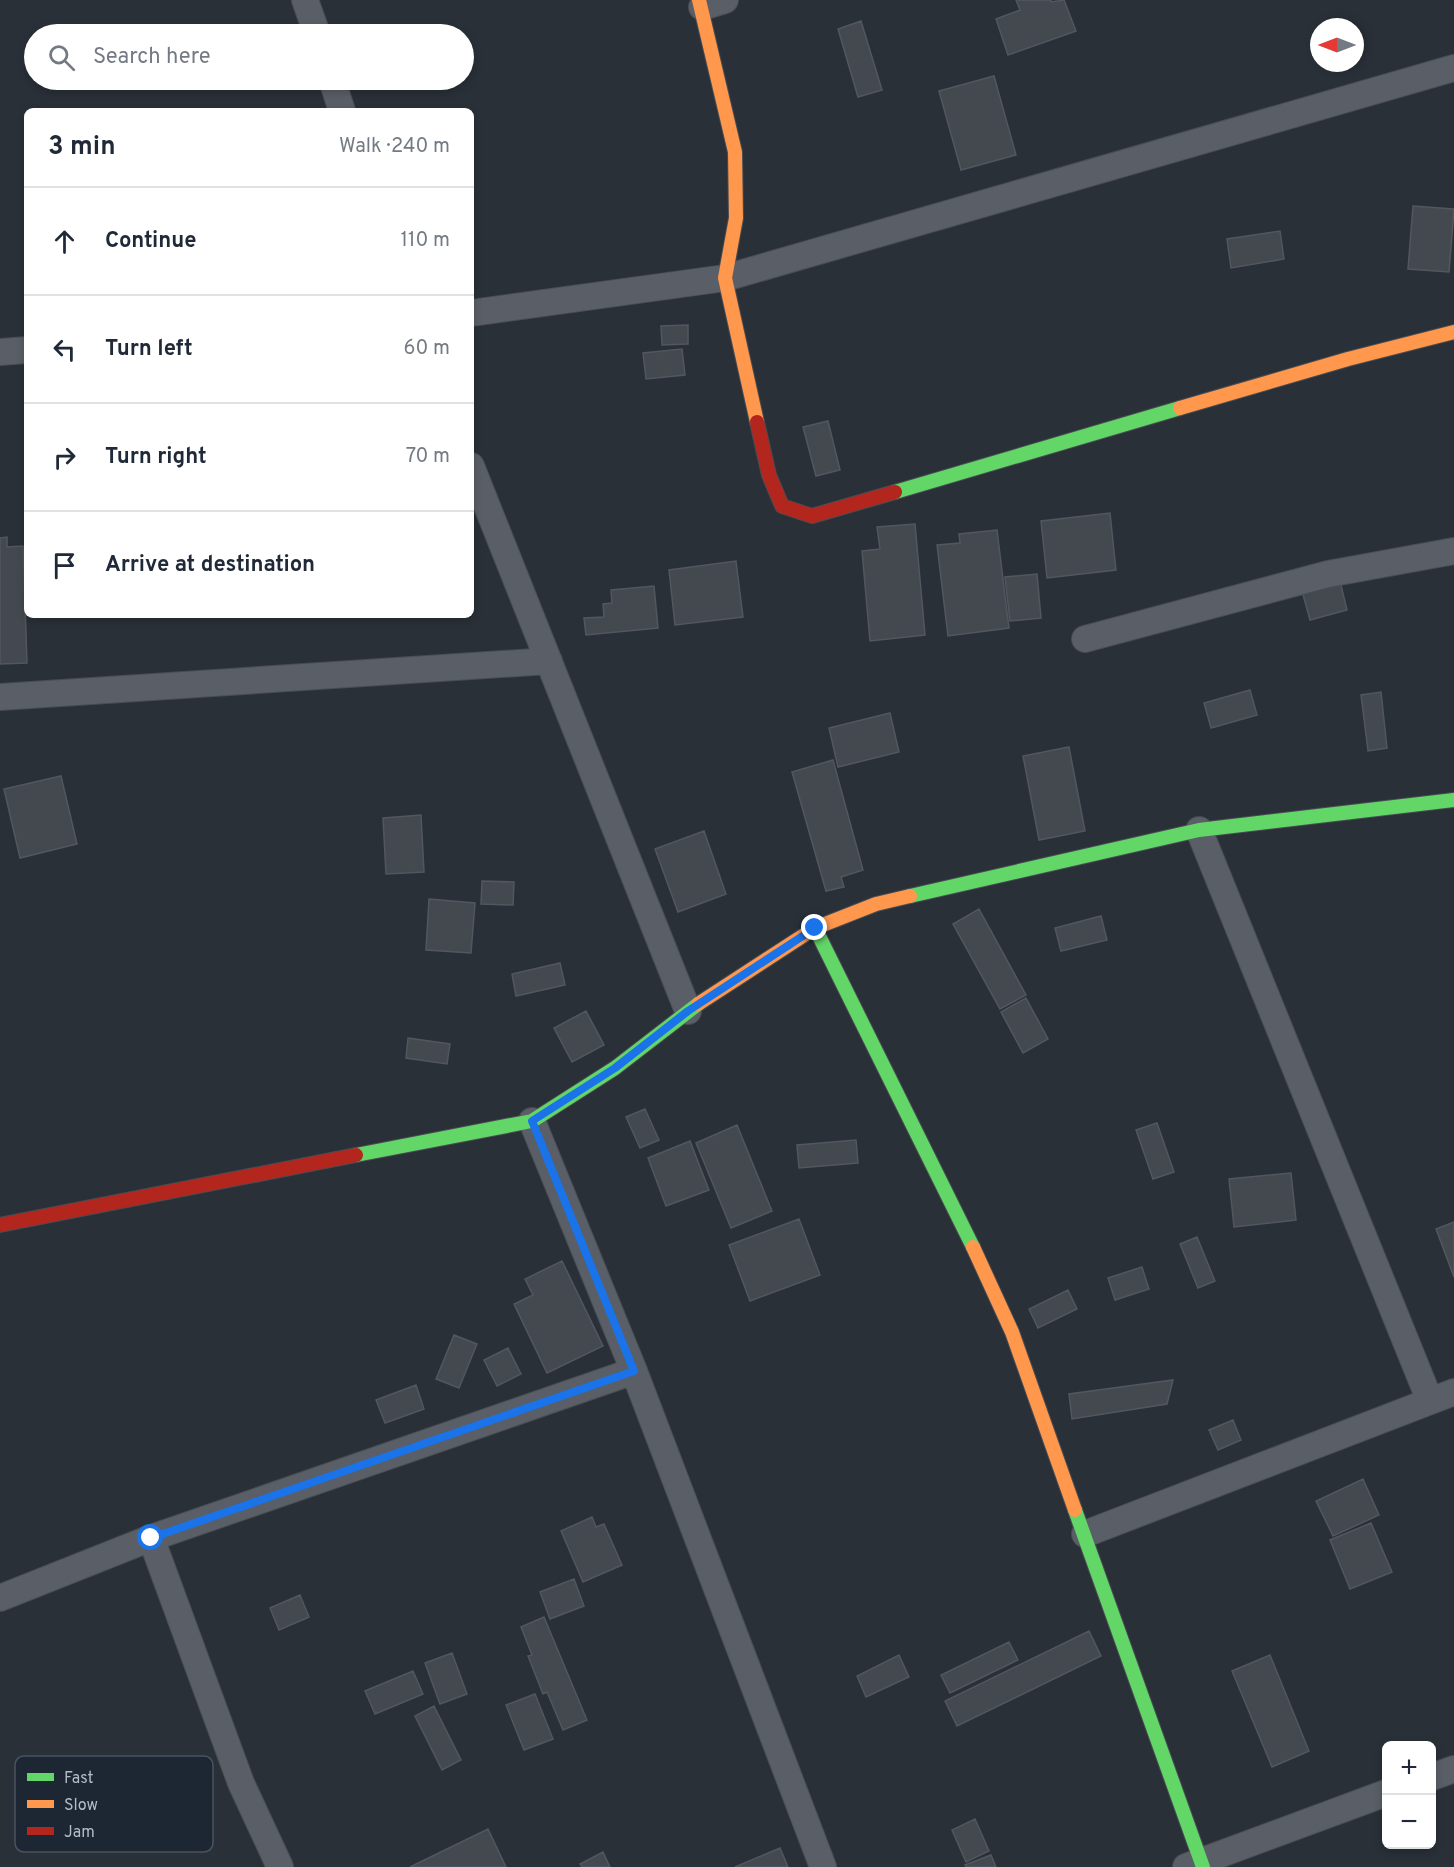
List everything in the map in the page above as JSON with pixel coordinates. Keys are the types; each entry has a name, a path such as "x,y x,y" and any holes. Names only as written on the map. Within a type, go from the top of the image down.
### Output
{"street":[{"path":"305,0 313,24"},
{"path":"709,2 735,152 736,218 725,278 769,475 782,506 812,516 1348,359 1454,332"},
{"path":"474,313 725,278 1454,68"},
{"path":"335,90 341,108"},
{"path":"0,352 24,350"},
{"path":"474,474 688,1011"},
{"path":"1085,639 1328,574 1454,551"},
{"path":"0,697 549,661"},
{"path":"0,1225 532,1121 615,1068 688,1011 815,928 876,904 1199,830 1454,800"},
{"path":"1199,830 1430,1401"},
{"path":"815,928 955,1209 1012,1332 1085,1534 1196,1865 1382,1795"},
{"path":"532,1121 634,1371 823,1867"},
{"path":"0,1598 151,1538 634,1371"},
{"path":"1085,1534 1454,1392"},
{"path":"151,1538 241,1783 280,1867"},
{"path":"1436,1775 1454,1769"}],"building":[{"path":"1016,0 1051,0 1051,2 1064,0 1076,31 1008,55 996,19 1020,10"},
{"path":"861,21 882,90 858,97 838,29"},
{"path":"994,76 1016,155 961,170 939,91"},
{"path":"1413,206 1454,209 1449,272 1408,269"},
{"path":"1280,231 1284,259 1231,268 1227,239"},
{"path":"688,325 688,344 662,345 661,326"},
{"path":"682,349 685,375 646,379 643,353"},
{"path":"828,421 840,470 816,476 803,427"},
{"path":"1110,513 1116,570 1047,578 1041,521"},
{"path":"915,524 925,635 870,641 862,551 880,549 877,527"},
{"path":"997,530 1009,628 948,636 937,545 960,543 959,534"},
{"path":"7,537 7,547 23,546 27,663 0,664 0,538"},
{"path":"736,561 743,617 675,625 669,570"},
{"path":"1037,574 1041,618 1010,621 1005,577"},
{"path":"1340,581 1347,610 1310,620 1302,591"},
{"path":"654,586 658,628 586,635 584,618 604,617 603,604 612,603 611,590"},
{"path":"1250,690 1257,715 1211,728 1204,703"},
{"path":"1381,692 1387,748 1368,751 1361,695"},
{"path":"890,713 899,752 838,767 829,728"},
{"path":"1069,747 1085,831 1039,840 1023,756"},
{"path":"833,760 863,870 841,877 844,887 826,891 792,772"},
{"path":"61,776 77,844 20,858 4,789"},
{"path":"421,815 424,872 386,874 383,818"},
{"path":"704,831 726,894 678,912 655,849"},
{"path":"482,881 514,882 513,905 481,904"},
{"path":"429,899 475,903 471,953 426,950"},
{"path":"979,909 1026,995 1000,1009 953,924"},
{"path":"1101,916 1107,940 1061,951 1055,928"},
{"path":"560,963 565,985 516,996 512,974"},
{"path":"1026,998 1048,1039 1023,1053 1001,1012"},
{"path":"586,1011 604,1045 572,1062 554,1028"},
{"path":"408,1038 450,1044 447,1064 406,1058"},
{"path":"645,1109 659,1140 640,1148 626,1117"},
{"path":"1157,1123 1174,1172 1153,1179 1136,1130"},
{"path":"737,1125 772,1211 731,1228 696,1143"},
{"path":"856,1140 858,1163 799,1168 797,1145"},
{"path":"690,1141 709,1190 666,1206 648,1158"},
{"path":"1291,1173 1296,1220 1234,1227 1229,1179"},
{"path":"799,1219 820,1275 750,1301 729,1245"},
{"path":"1454,1222 1454,1277 1436,1229"},
{"path":"1197,1237 1215,1281 1198,1288 1180,1244"},
{"path":"562,1261 603,1346 547,1373 514,1304 533,1295 525,1279"},
{"path":"1142,1267 1149,1289 1115,1300 1108,1278"},
{"path":"1068,1290 1077,1309 1038,1328 1029,1309"},
{"path":"454,1335 477,1344 459,1388 436,1379"},
{"path":"508,1348 521,1374 497,1386 484,1360"},
{"path":"1173,1380 1167,1404 1072,1419 1069,1394"},
{"path":"416,1385 424,1409 385,1423 376,1400"},
{"path":"1233,1420 1241,1440 1218,1450 1209,1430"},
{"path":"1363,1479 1379,1515 1333,1536 1316,1501"},
{"path":"592,1517 596,1527 604,1524 622,1565 583,1582 561,1531"},
{"path":"1371,1523 1392,1572 1350,1589 1330,1540"},
{"path":"574,1579 584,1606 550,1619 540,1592"},
{"path":"300,1595 309,1617 279,1630 270,1608"},
{"path":"544,1617 587,1720 563,1730 547,1692 543,1694 528,1656 532,1655 521,1627"},
{"path":"1089,1631 1101,1656 957,1726 945,1701"},
{"path":"1009,1642 1018,1660 950,1693 941,1675"},
{"path":"452,1653 467,1694 440,1704 425,1663"},
{"path":"899,1655 909,1677 866,1697 857,1676"},
{"path":"1270,1655 1309,1751 1272,1767 1232,1671"},
{"path":"413,1671 423,1694 375,1714 365,1691"},
{"path":"535,1694 553,1739 524,1750 506,1705"},
{"path":"434,1706 461,1760 442,1770 415,1716"},
{"path":"975,1819 989,1851 966,1862 952,1830"},
{"path":"488,1829 506,1867 410,1867"},
{"path":"780,1848 788,1867 735,1867"},
{"path":"603,1852 610,1867 582,1867 580,1864"},
{"path":"991,1855 996,1867 966,1867 965,1865"}],"traffic: fast":[{"path":"895,492 1180,408"},
{"path":"910,896 1199,830 1454,800"},
{"path":"815,928 973,1247"},
{"path":"356,1155 532,1121 615,1068 698,1004"},
{"path":"1075,1510 1203,1867"}],"traffic: slow":[{"path":"699,0 735,152 736,218 725,278 757,422"},
{"path":"1180,408 1348,359 1454,332"},
{"path":"698,1004 815,928 876,904 910,896"},
{"path":"973,1247 1012,1332 1075,1510"}],"traffic: jam":[{"path":"757,422 769,475 782,506 812,516 895,492"},
{"path":"0,1225 356,1155"}],"route":[{"path":"151,1538 634,1371 532,1121 615,1068 688,1011 815,928"}]}
